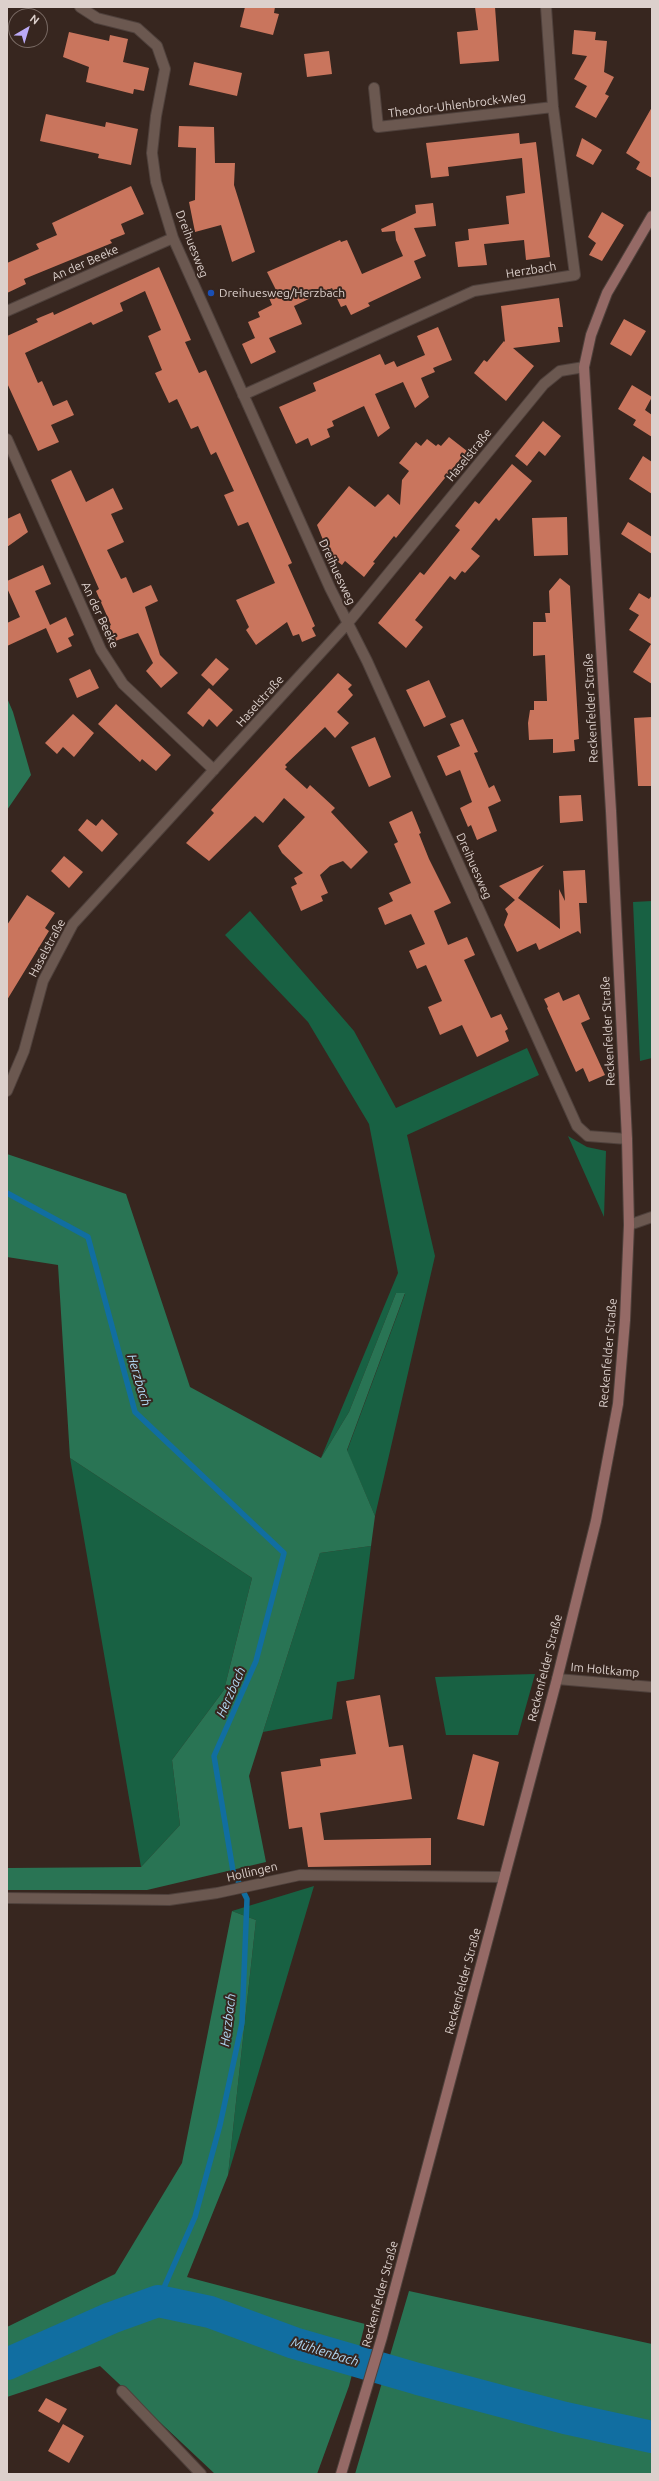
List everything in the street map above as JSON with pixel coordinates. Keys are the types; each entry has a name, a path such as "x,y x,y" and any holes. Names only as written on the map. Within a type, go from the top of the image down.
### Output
{"street":[{"name":"Dreihuesweg","path":"80,7 97,18 137,28 157,46 165,69 156,116 152,153 156,182 173,238 347,624 367,661 577,1126 588,1136 627,1139"},
{"name":"Herzbach","path":"243,395 474,291 575,275 553,107 546,7"},
{"name":"Theodor-Uhlenbrock-Weg","path":"374,88 378,127 553,107"},
{"name":"Reckenfelder Straße","path":"341,2474 382,2337 557,1679 596,1521 618,1404 625,1320 629,1225 627,1139 611,811 584,367 591,335 607,293 652,216"},
{"name":"An der Beeke","path":"7,311 173,238"},
{"name":"Haselstraße","path":"7,1091 24,1051 43,981 73,924 347,624 544,384 560,371 584,367"},
{"name":"An der Beeke","path":"7,439 101,650 123,684 214,770"},
{"path":"629,1225 652,1216"},
{"name":"Im Holtkamp","path":"557,1679 652,1687"},
{"name":"Hollingen","path":"7,1898 169,1900 226,1891 300,1875 504,1877"},
{"path":"122,2391 201,2474"}],"green space":[{"path":"7,698 13,712 31,775 7,810"},
{"path":"652,901 652,1058 640,1061 633,902"},
{"path":"250,911 354,1031 396,1108 527,1048 539,1075 407,1135 435,1256 375,1516 347,1451 405,1294 396,1293 349,1412 321,1458 398,1273 369,1124 308,1022 225,935"},
{"path":"568,1136 587,1147 606,1151 604,1217"},
{"path":"7,1154 126,1194 190,1387 321,1458 349,1412 396,1293 405,1293 347,1450 375,1516 371,1546 320,1553 249,1776 266,1862 147,1890 7,1890 7,1868 141,1867 180,1825 172,1760 224,1690 252,1578 70,1458 58,1265 7,1257"},
{"path":"70,1458 252,1578 224,1690 172,1760 180,1825 141,1867"},
{"path":"371,1546 354,1679 337,1682 332,1719 263,1732 320,1553"},
{"path":"535,1674 518,1735 446,1735 435,1677"},
{"path":"314,1886 228,2175 256,1920 232,1911"},
{"path":"232,1911 256,1920 228,2175 187,2277 365,2324 349,2386 317,2474 215,2474 100,2366 7,2397 7,2327 115,2274 182,2163"},
{"path":"409,2291 652,2344 652,2474 355,2474"}],"building":[{"path":"245,7 275,7 274,13 279,14 273,35 240,27"},
{"path":"475,7 495,7 499,61 460,64 457,32 478,30"},
{"path":"574,30 596,32 595,40 607,41 604,72 614,77 605,94 609,96 596,118 575,107 587,86 574,79 587,56 572,54"},
{"path":"69,32 109,41 110,35 128,39 123,62 149,68 144,91 134,89 133,94 86,82 89,67 63,57"},
{"path":"329,51 332,74 307,77 304,54"},
{"path":"194,62 242,73 237,96 189,85"},
{"path":"652,107 652,178 636,169 640,162 626,153"},
{"path":"46,114 105,127 106,122 138,129 131,165 98,158 99,154 40,141"},
{"path":"179,126 214,127 215,163 235,163 234,185 255,252 232,262 221,225 195,232 189,202 195,200 196,148 178,147"},
{"path":"519,133 520,144 536,142 550,257 526,260 524,240 484,244 487,265 458,267 455,242 469,240 468,229 509,224 506,196 525,193 522,158 448,167 449,176 431,178 426,143"},
{"path":"582,138 602,150 593,165 576,156"},
{"path":"131,186 144,214 121,224 125,234 110,240 112,243 24,279 26,284 7,293 7,263 39,249 36,244 57,235 52,223"},
{"path":"433,203 436,226 414,228 426,256 414,261 421,278 368,303 370,306 351,315 346,305 341,307 332,288 294,306 302,324 269,338 276,352 251,364 242,344 255,338 248,322 260,317 258,312 272,305 269,298 278,294 267,272 340,240 341,242 347,240 362,274 403,256 396,240 395,231 382,232 381,229 416,213 415,205"},
{"path":"602,212 624,225 602,261 589,255 596,243 588,237"},
{"path":"159,267 191,340 185,342 199,373 206,370 292,563 288,565 315,626 312,628 316,636 302,642 299,634 293,636 287,622 256,645 246,630 249,627 236,600 275,583 248,522 238,526 224,495 234,491 216,452 211,455 198,426 191,429 177,399 169,403 155,373 162,370 148,336 161,330 145,291 120,303 123,311 93,325 91,322 25,353 38,383 42,381 53,406 67,400 74,415 51,425 59,442 38,451 7,383 7,336 38,322 36,319 53,312 54,315"},
{"path":"559,298 563,327 558,327 560,342 513,348 534,366 506,401 474,373 484,360 487,362 504,341 505,342 501,306"},
{"path":"624,319 646,331 631,356 610,344"},
{"path":"438,327 452,360 433,368 435,372 421,378 429,397 415,408 403,382 375,394 390,428 378,437 364,406 332,421 334,426 327,429 330,437 311,446 308,438 296,444 279,407 316,391 313,383 380,354 385,365 394,361 397,367 425,355 417,336"},
{"path":"632,385 652,397 645,410 652,415 652,437 633,425 636,420 618,409"},
{"path":"543,421 561,436 545,456 539,451 527,466 515,456"},
{"path":"449,437 467,451 396,538 394,536 373,562 375,563 364,577 345,561 342,565 329,555 317,525 349,486 375,507 388,494 400,505 402,480 409,471 399,463 416,442 421,446 427,439 436,446 438,444 441,446"},
{"path":"643,456 652,462 652,494 629,479"},
{"path":"512,464 532,481 499,521 496,518 471,549 480,556 465,573 462,571 455,580 450,576 415,620 423,627 406,648 378,623 420,572 424,575 460,530 455,526 475,501 479,504"},
{"path":"71,470 86,502 113,488 123,509 111,514 124,542 107,550 121,579 126,577 133,593 151,585 158,601 145,607 160,655 178,673 161,688 146,671 153,663 138,633 115,641 108,627 111,625 96,591 99,589 51,480"},
{"path":"20,513 28,532 7,547 7,519"},
{"path":"567,517 568,555 534,556 532,518"},
{"path":"628,522 652,537 652,554 621,534"},
{"path":"43,565 51,584 35,591 50,625 66,617 74,635 68,638 72,646 57,653 46,628 7,646 7,623 20,617 7,588 7,581"},
{"path":"560,578 570,586 579,739 574,740 575,751 553,753 553,739 529,740 528,723 530,710 534,710 534,701 547,701 545,655 533,656 533,622 546,622 545,613 550,613 549,591"},
{"path":"639,593 649,599 652,595 652,684 633,672 651,644 629,630 639,615 629,609"},
{"path":"216,658 229,669 213,686 201,675"},
{"path":"90,669 99,688 77,698 69,679"},
{"path":"338,673 352,685 348,689 353,695 337,712 349,723 335,738 325,727 285,765 287,767 285,769 307,789 310,785 335,808 331,812 368,852 351,869 343,861 330,866 320,875 328,893 321,896 323,901 301,911 291,887 297,884 294,878 303,873 282,853 278,846 305,817 284,798 263,823 255,816 209,861 186,843 214,813 211,810"},
{"path":"429,680 446,717 424,727 406,690"},
{"path":"209,688 233,710 217,727 209,719 203,727 187,713"},
{"path":"116,704 171,755 156,771 142,759 140,762 98,724"},
{"path":"73,714 94,733 74,757 63,747 57,754 45,743"},
{"path":"652,717 651,786 638,786 634,718"},
{"path":"463,719 478,752 474,753 489,788 494,785 501,801 488,807 497,831 477,840 471,825 468,827 460,808 472,802 460,770 446,776 437,756 460,746 450,724"},
{"path":"375,737 391,777 369,787 351,747"},
{"path":"581,795 583,821 560,823 559,796"},
{"path":"412,811 429,859 451,903 434,911 448,945 467,937 475,955 464,960 491,1018 501,1014 508,1029 505,1031 509,1041 477,1057 462,1025 440,1035 428,1007 442,1001 426,965 417,969 409,951 425,944 411,914 385,925 378,908 393,901 389,893 411,883 394,844 398,842 389,822"},
{"path":"87,819 96,826 102,819 118,834 102,852 78,830"},
{"path":"64,856 83,872 69,888 51,871"},
{"path":"544,865 518,898 560,929 559,889 565,901 563,871 585,870 587,903 579,903 581,934 578,931 539,950 536,943 517,952 504,925 508,914 505,909 515,900 499,886"},
{"path":"27,895 55,913 45,928 49,931 7,1000 7,925"},
{"path":"559,992 563,1001 579,994 590,1019 581,1023 605,1075 589,1082 583,1068 576,1072 544,999"},
{"path":"380,1695 389,1747 403,1745 412,1799 320,1813 324,1840 431,1838 431,1865 308,1867 302,1827 289,1829 281,1772 321,1766 320,1759 356,1754 346,1701"},
{"path":"473,1754 499,1762 484,1826 457,1819"},
{"path":"46,2398 67,2409 59,2423 38,2411"},
{"path":"63,2424 84,2436 69,2463 48,2451"}],"waterway":[{"name":"Herzbach","path":"7,1193 88,1237 135,1412 284,1553 256,1661 214,1756 233,1871 247,1899 242,2023 220,2125 195,2217 158,2301"},
{"name":"Mühlenbach","path":"7,2364 111,2318 158,2301 210,2312 294,2343 418,2379 565,2418 652,2437"}],"place":[{"name":"Dreihuesweg/Herzbach","path":"211,293"}]}
